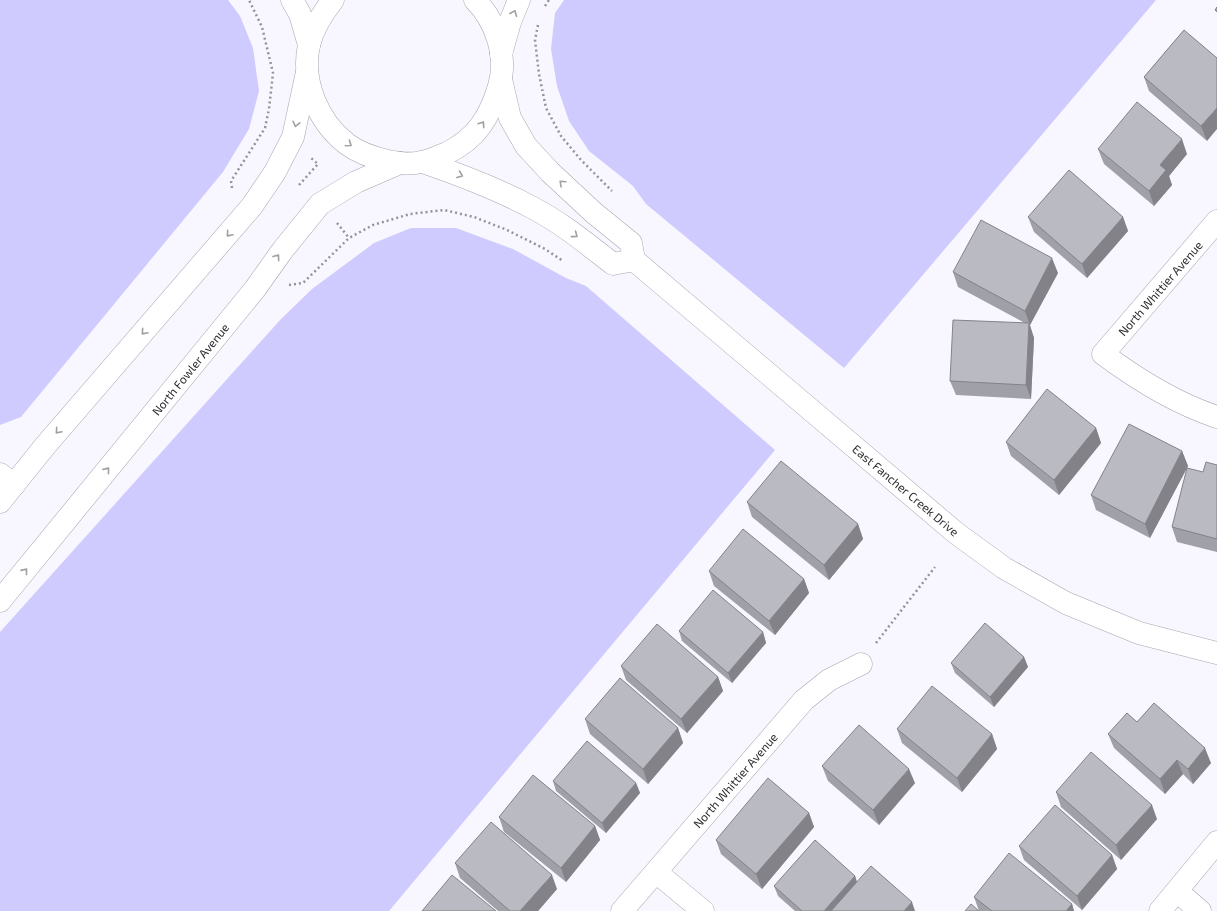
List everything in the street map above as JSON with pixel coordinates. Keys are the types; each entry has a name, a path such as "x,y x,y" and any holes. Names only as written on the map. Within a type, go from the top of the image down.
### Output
{"street":[{"path":"292,0 300,14 309,45"},
{"path":"0,502 7,480 45,446 252,206 275,172 293,136 307,72 309,45 319,18 333,0"},
{"path":"423,162 458,174 533,208 564,227 613,264 634,260 631,243 577,198 526,146 510,118 501,79 501,54 494,29 475,0"},
{"path":"501,54 510,22 519,0"},
{"path":"307,72 313,100 327,125 347,144 372,158 400,163 423,162 459,147 479,129 494,105 501,79"},
{"name":"North Fowler Avenue","path":"0,602 250,295 282,251 320,204 356,182 400,163"},
{"name":"North Whittier Avenue","path":"1217,221 1103,354 1159,392 1217,417"},
{"name":"East Fancher Creek Drive","path":"634,260 956,533 1004,568 1066,603 1139,633 1217,653"},
{"name":"North Whittier Avenue","path":"622,911 804,700 829,680 861,664"},
{"path":"1160,911 1217,842"},
{"path":"656,872 703,911"},
{"path":"1177,891 1200,911"}],"path":[{"path":"230,181 265,128 270,109 273,74 262,27 249,0"},
{"path":"540,19 535,40 538,74 546,108 560,136 614,194"},
{"path":"303,189 299,186 318,164 308,155"},
{"path":"303,283 349,238 373,224 410,214 444,210 474,217 507,230 545,249 564,261"},
{"path":"335,219 349,238"},
{"path":"861,664 934,568"}],"shaded area":[{"path":"0,0 228,0 240,16 253,48 259,91 249,129 223,172 21,417 0,425"},
{"path":"564,0 1156,0 844,368 646,204 633,186 589,151 569,121 557,86 551,49 555,13"},
{"path":"411,228 456,228 513,249 566,278 586,286 775,450 389,911 0,911 0,632 281,319 312,289 374,243"}],"building":[{"path":"1184,30 1217,58 1217,108 1201,126 1144,77"},
{"path":"1137,102 1182,139 1160,165 1166,170 1149,191 1098,149"},
{"path":"1069,170 1123,217 1082,264 1028,217"},
{"path":"981,220 1052,258 1025,311 953,272"},
{"path":"953,320 1029,323 1026,385 950,381"},
{"path":"1047,389 1096,428 1054,480 1006,442"},
{"path":"1129,424 1182,451 1145,524 1091,495"},
{"path":"781,461 858,524 824,565 747,502"},
{"path":"1206,462 1217,465 1217,539 1172,527 1187,468 1203,472"},
{"path":"743,529 804,579 769,621 709,571"},
{"path":"713,590 763,632 728,673 679,631"},
{"path":"985,623 1024,657 990,697 951,663"},
{"path":"657,624 718,677 681,719 621,666"},
{"path":"620,678 678,728 643,769 585,719"},
{"path":"932,686 992,734 957,778 897,729"},
{"path":"1154,703 1205,748 1188,769 1177,760 1160,779 1108,734 1127,713 1137,722"},
{"path":"859,725 909,769 873,810 822,766"},
{"path":"587,741 636,783 602,823 553,781"},
{"path":"1091,752 1152,805 1116,845 1056,792"},
{"path":"533,775 595,826 561,868 499,817"},
{"path":"768,778 809,813 756,874 716,840"},
{"path":"1055,805 1112,855 1077,896 1019,846"},
{"path":"491,822 552,875 520,911 510,911 455,863"},
{"path":"815,840 855,876 824,911 802,911 774,886"},
{"path":"1009,853 1072,904 1066,911 992,911 974,897"},
{"path":"871,866 912,902 904,911 831,911"},
{"path":"452,875 496,911 422,911"},
{"path":"971,904 979,911 965,911"}]}
